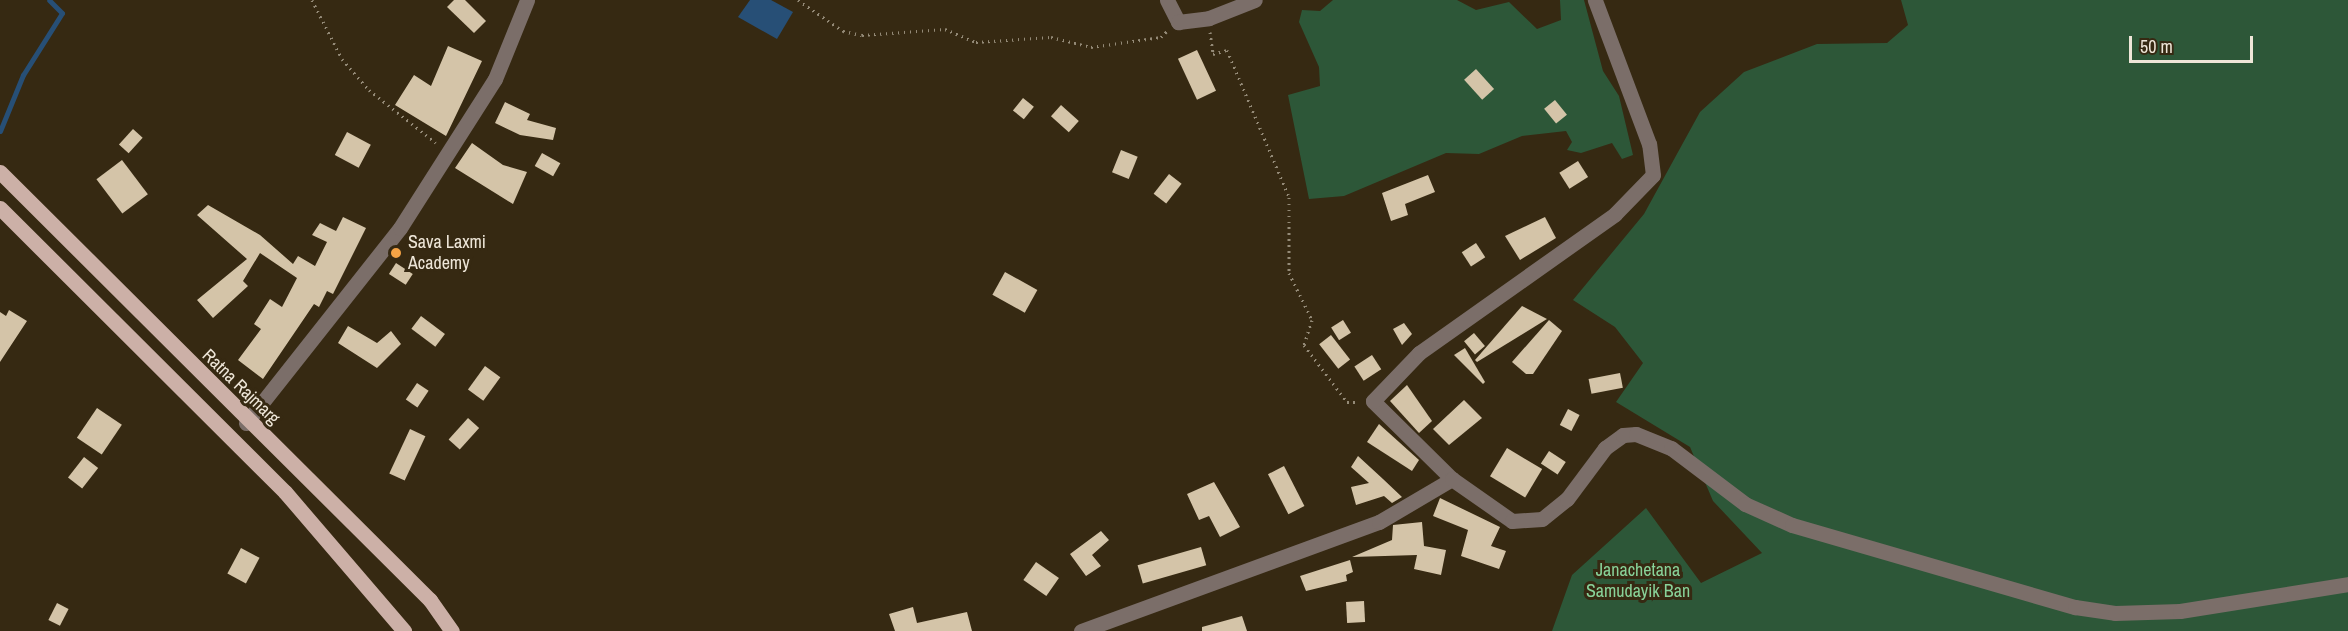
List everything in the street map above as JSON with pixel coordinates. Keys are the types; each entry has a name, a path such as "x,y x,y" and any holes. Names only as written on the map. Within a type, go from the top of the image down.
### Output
{"main road":[{"name":"Ratna Rajmarg","path":"0,172 246,423 304,473 430,600 452,631"},
{"path":"0,208 285,492 404,631"},
{"path":"285,492 304,473"}],"street":[{"path":"1167,0 1178,21 1209,18 1255,0"},
{"path":"1595,0 1648,144 1653,175 1615,214 1419,353 1373,401 1452,479 1512,521 1529,523 1567,498 1605,448 1623,435 1636,434 1671,448 1745,504 1792,525 2075,607 2115,613 2180,612 2348,584"},
{"path":"246,423 400,228 495,79 520,4"},
{"path":"1081,631 1103,627 1378,522 1452,479"}],"path":[{"path":"312,0 342,59 369,90 447,151"},
{"path":"798,0 843,31 862,35 945,30 976,42 1051,37 1091,47 1119,45 1161,37 1178,21"},
{"path":"1209,18 1213,54 1227,50 1289,197 1289,273 1312,320 1304,345 1347,402 1373,401"}],"green space":[{"path":"1333,0 1457,0 1476,10 1509,2 1537,29 1561,20 1560,0 1584,0 1603,71 1619,96 1633,155 1622,159 1612,143 1581,153 1567,150 1572,142 1566,131 1522,136 1479,154 1446,153 1344,196 1309,199 1288,95 1320,86 1319,67 1299,22 1302,10 1320,11"},
{"name":"Janachetana Samudayik Ban","path":"1901,0 2348,0 2348,631 1552,631 1572,575 1646,508 1701,583 1762,553 1713,501 1690,447 1616,402 1643,363 1615,327 1573,300 1644,214 1700,112 1744,72 1817,44 1887,43 1908,25"}],"water":[{"path":"750,0 771,0 793,12 777,39 738,17"}],"building":[{"path":"454,0 465,0 486,21 474,33 447,7"},
{"path":"448,46 482,61 446,136 395,105 414,75 431,86"},
{"path":"1197,50 1216,91 1197,100 1178,59"},
{"path":"1476,69 1494,89 1482,100 1464,80"},
{"path":"1023,98 1034,107 1024,119 1013,110"},
{"path":"1555,100 1567,115 1556,124 1544,109"},
{"path":"505,102 530,114 527,120 556,128 553,140 520,135 495,123"},
{"path":"1061,105 1079,121 1069,132 1051,116"},
{"path":"133,129 143,138 129,153 119,145"},
{"path":"347,132 371,145 359,168 335,155"},
{"path":"472,143 503,165 527,172 513,204 455,168"},
{"path":"1121,150 1138,157 1129,179 1112,172"},
{"path":"542,153 560,163 553,176 535,166"},
{"path":"122,160 148,194 122,214 96,179"},
{"path":"1578,161 1588,177 1569,189 1559,173"},
{"path":"1169,174 1182,184 1166,204 1154,194"},
{"path":"1428,175 1435,192 1405,204 1408,215 1391,221 1382,193"},
{"path":"208,205 260,235 293,264 298,256 315,266 327,242 312,235 320,223 336,231 343,217 366,228 333,294 327,291 319,307 314,304 263,379 238,360 261,329 254,324 270,299 282,307 297,278 260,253 243,281 248,286 213,318 197,300 247,259 197,215"},
{"path":"1545,217 1556,238 1520,260 1505,236"},
{"path":"1476,243 1485,257 1471,267 1462,252"},
{"path":"396,263 413,274 406,285 389,274"},
{"path":"1005,272 1037,290 1025,313 992,295"},
{"path":"1522,306 1547,319 1477,362 1475,360"},
{"path":"9,310 27,321 0,362 0,312 6,316"},
{"path":"421,316 445,334 435,347 411,329"},
{"path":"1343,320 1351,333 1339,340 1331,327"},
{"path":"1549,320 1562,331 1533,374 1526,374 1512,362"},
{"path":"1404,323 1412,334 1402,345 1393,329"},
{"path":"348,326 377,343 391,331 401,344 377,368 338,343"},
{"path":"1474,333 1485,346 1475,354 1464,341"},
{"path":"1331,335 1350,359 1338,369 1319,344"},
{"path":"1465,348 1485,382 1483,384 1454,355"},
{"path":"1372,355 1381,369 1364,381 1354,366"},
{"path":"485,366 500,377 483,401 468,389"},
{"path":"1620,373 1623,388 1591,394 1589,379"},
{"path":"417,383 429,391 417,407 406,400"},
{"path":"1407,385 1432,421 1419,433 1390,401"},
{"path":"1464,400 1482,418 1449,445 1433,429"},
{"path":"97,408 122,425 102,455 77,438"},
{"path":"1568,409 1580,415 1571,431 1560,425"},
{"path":"468,418 479,428 460,450 449,440"},
{"path":"1379,424 1419,460 1412,471 1367,442"},
{"path":"410,429 425,436 405,481 389,473"},
{"path":"1507,448 1542,469 1525,497 1490,476"},
{"path":"1549,451 1566,462 1558,474 1541,464"},
{"path":"1358,456 1402,497 1392,503 1384,496 1356,505 1351,487 1369,483 1351,467"},
{"path":"84,457 98,468 82,489 68,477"},
{"path":"1284,466 1304,506 1288,514 1268,474"},
{"path":"1214,482 1240,527 1220,537 1209,516 1199,520 1187,494"},
{"path":"1440,498 1500,527 1491,546 1506,551 1499,569 1461,556 1468,530 1433,516"},
{"path":"1422,522 1424,546 1446,550 1441,575 1414,569 1417,555 1352,557 1392,540 1393,525"},
{"path":"1101,531 1109,540 1092,555 1101,566 1086,576 1070,554"},
{"path":"1201,547 1206,565 1143,583 1138,565"},
{"path":"241,548 260,558 246,583 227,574"},
{"path":"1350,560 1353,572 1346,575 1347,581 1306,591 1300,576"},
{"path":"1036,562 1059,578 1046,596 1023,580"},
{"path":"1364,601 1365,622 1347,623 1346,602"},
{"path":"57,603 69,609 60,626 48,620"},
{"path":"913,607 917,623 967,612 972,631 895,631 889,614"},
{"path":"1242,616 1247,631 1202,631 1202,627"}],"waterway":[{"path":"0,131 23,75 62,13 49,0"}],"place":[{"name":"Sava Laxmi Academy","path":"396,253"}]}
